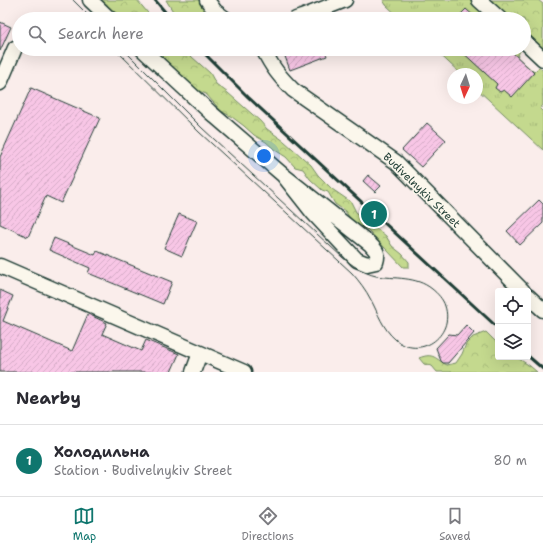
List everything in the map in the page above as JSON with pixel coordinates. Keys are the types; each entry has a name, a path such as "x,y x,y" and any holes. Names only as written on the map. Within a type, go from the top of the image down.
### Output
{"street":[{"path":"90,0 103,12"},
{"path":"207,0 216,12"},
{"path":"314,12 345,0"},
{"path":"479,0 492,12"},
{"path":"531,48 543,59"},
{"path":"0,83 12,55"},
{"path":"150,56 210,112 283,175 370,244 376,250 376,262 367,264 357,260 313,213 283,175"},
{"name":"Budivelnykiv Street","path":"266,56 281,78 293,90 396,162 520,288"},
{"path":"0,266 244,372"},
{"path":"531,299 543,310"},
{"path":"192,372 200,353"}],"green space":[{"path":"100,0 137,0 147,12 111,12"},
{"path":"166,0 201,0 212,12 173,12"},
{"path":"383,0 472,0 485,12 394,12"},
{"path":"487,0 538,0 543,4 543,52 531,41 531,12 500,12"},
{"path":"158,56 191,56 210,73 216,84 311,165 318,175 332,189 351,202 356,212 386,236 392,246 409,262 409,267 403,267 368,230 353,222 345,211 335,204 328,192 322,190 310,179 303,169 295,167 286,157 254,135 232,117 221,111 206,94 184,81 175,69 161,60"},
{"path":"442,56 518,56 534,72 539,67 543,71 543,105 540,109 543,112 543,150 483,95 483,68 455,68"},
{"path":"486,332 495,341 495,360 521,360 537,372 437,372 432,366 424,364 419,358 431,356 447,365 456,363 466,344 473,337"}],"building":[{"path":"0,22 11,27 0,51"},
{"path":"285,56 327,56 290,70"},
{"path":"467,56 516,56 534,73 512,97 504,90 500,92 495,88 497,84 483,71 483,68 480,68"},
{"path":"31,88 100,118 61,203 46,196 28,237 0,224 0,157"},
{"path":"427,123 446,140 421,167 402,150"},
{"path":"368,175 381,186 375,192 363,181"},
{"path":"539,200 543,204 543,223 520,245 507,231"},
{"path":"179,214 197,221 182,256 164,248"},
{"path":"54,238 95,255 97,251 172,282 163,304 88,273 90,268 49,250"},
{"path":"0,290 13,296 3,321 72,351 88,314 107,323 102,334 141,351 146,340 179,354 171,372 0,372"},
{"path":"466,325 474,333 448,363 443,363 436,348 449,334 457,335"}],"tram line":[{"path":"73,0 85,12"},
{"path":"122,56 199,132 352,273 367,293 384,326 395,339 404,345 414,347 424,346 433,342 440,335 445,327 447,317 445,306 440,296 426,285 419,282 371,275 342,257 202,128 130,56"}],"railway":[{"path":"155,0 165,12"},
{"path":"207,56 248,97 495,325"},
{"path":"531,359 543,369"}],"place":[{"name":"Холодильна","path":"374,214"}]}
